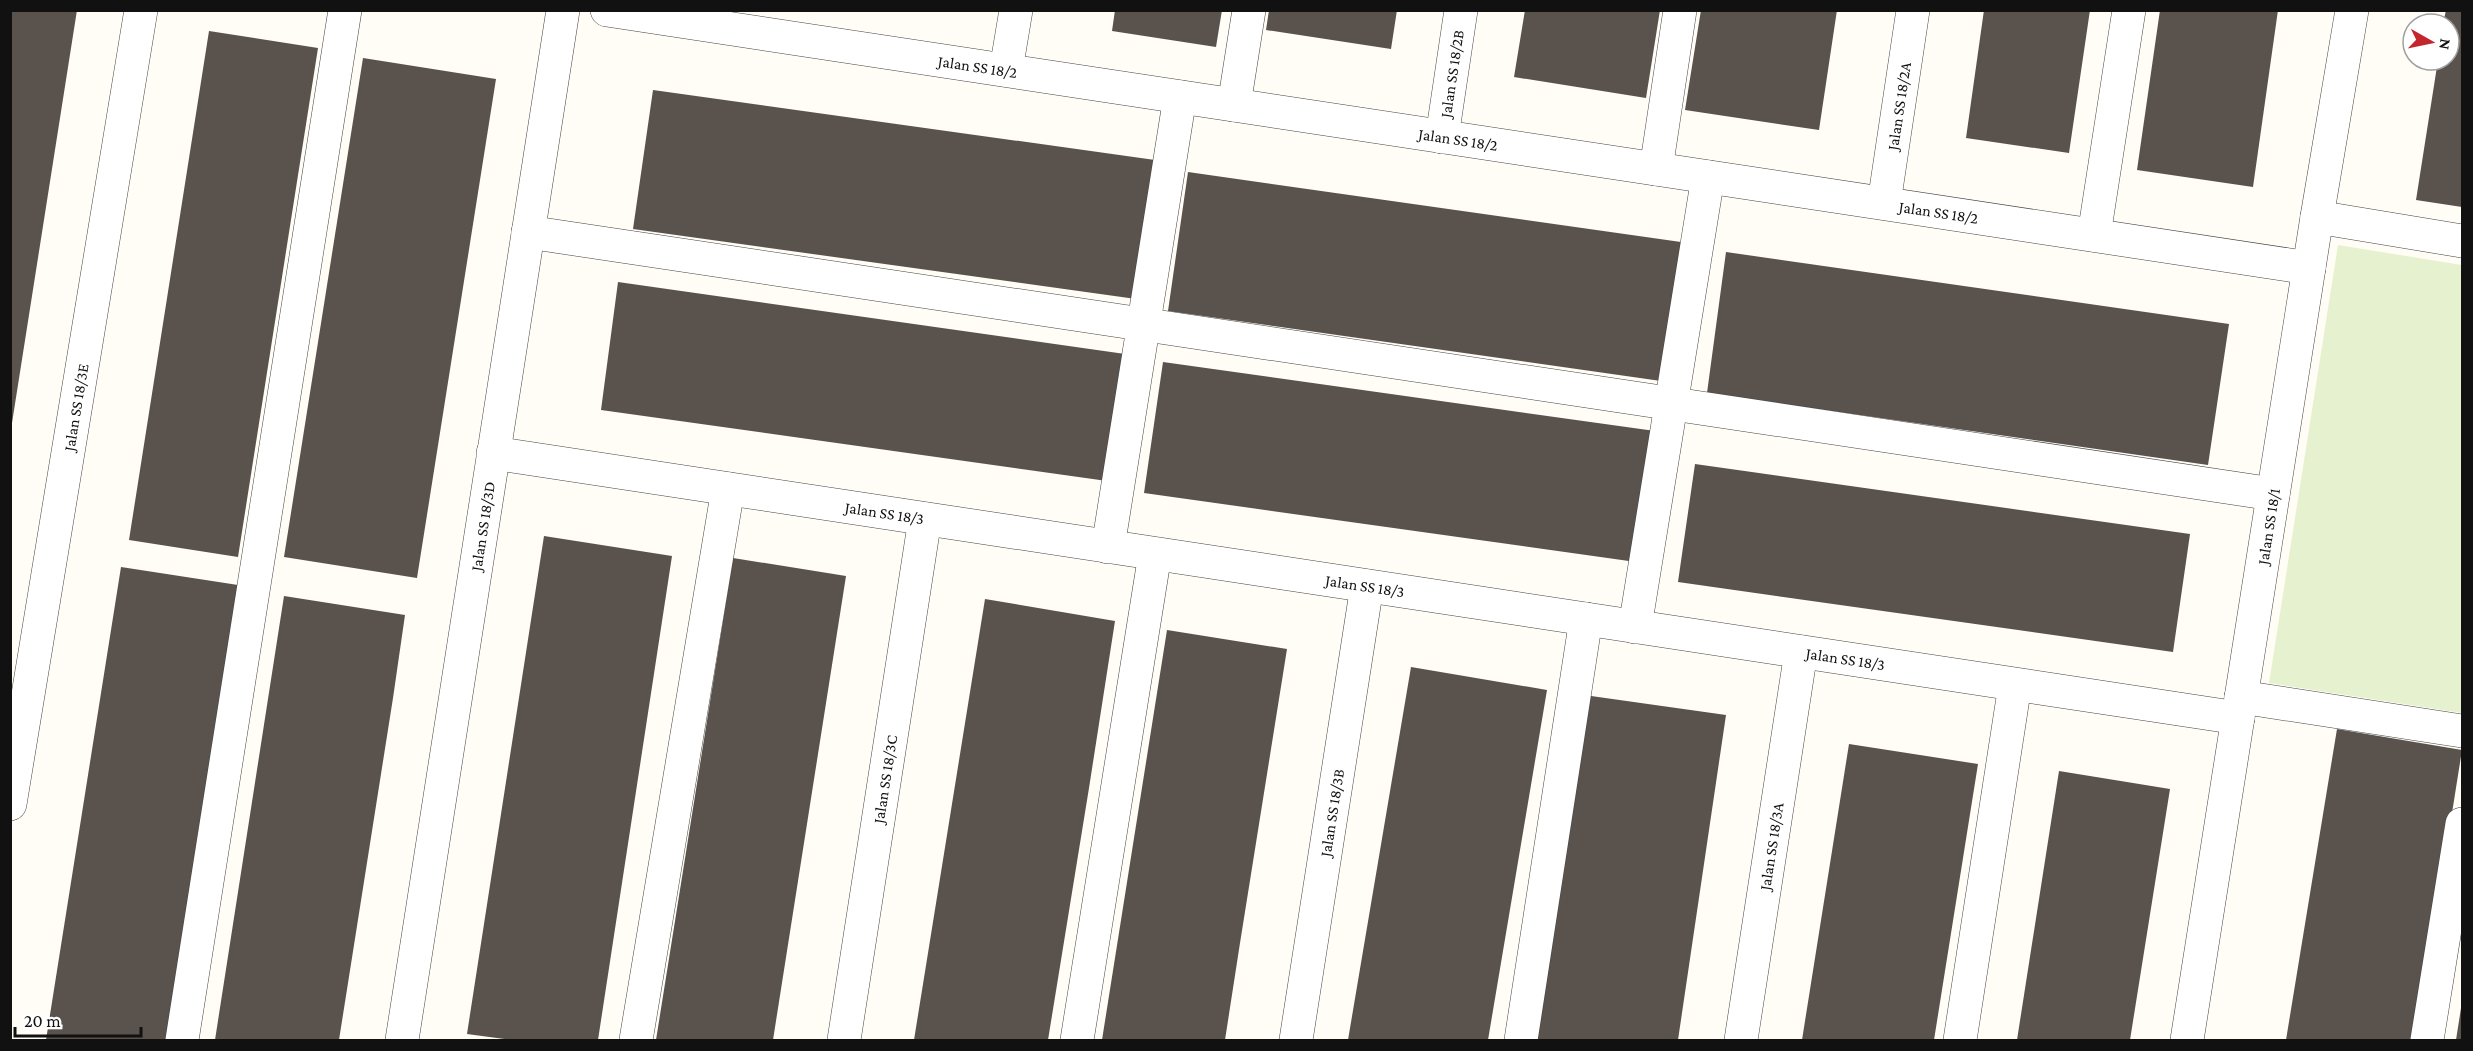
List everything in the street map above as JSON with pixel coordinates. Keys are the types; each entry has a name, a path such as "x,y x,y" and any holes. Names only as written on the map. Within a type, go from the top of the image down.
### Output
{"street":[{"name":"Jalan SS 18/3E","path":"10,804 141,10"},
{"path":"182,1041 345,10"},
{"name":"Jalan SS 18/3D","path":"402,1041 563,10"},
{"name":"Jalan SS 18/2","path":"607,10 2309,268"},
{"path":"1006,70 1016,10"},
{"path":"1234,105 1248,10"},
{"name":"Jalan SS 18/2B","path":"1442,137 1461,10"},
{"path":"1656,169 1680,10"},
{"name":"Jalan SS 18/2A","path":"1884,203 1914,10"},
{"path":"2094,235 2129,10"},
{"name":"Jalan SS 18/1","path":"2187,1041 2316,217 2352,10"},
{"path":"1108,547 1179,96"},
{"path":"1635,627 1708,177"},
{"path":"2316,217 2463,241"},
{"path":"528,232 2273,494"},
{"name":"Jalan SS 18/3","path":"493,453 2015,685 2463,731"},
{"path":"636,1041 728,489"},
{"name":"Jalan SS 18/3C","path":"844,1041 925,519"},
{"path":"1077,1041 1155,554"},
{"name":"Jalan SS 18/3B","path":"1296,1041 1367,586"},
{"path":"1521,1041 1586,619"},
{"name":"Jalan SS 18/3A","path":"1741,1041 1801,652"},
{"path":"1960,1041 2015,685"},
{"path":"2427,1041 2463,824"}],"green space":[{"path":"2338,245 2462,265 2462,713 2269,683"}],"building":[{"path":"10,10 77,10 12,423 10,422"},
{"path":"1115,10 1222,10 1216,47 1112,31"},
{"path":"1269,10 1397,10 1391,49 1266,30"},
{"path":"1525,10 1660,10 1646,98 1514,77"},
{"path":"1701,10 1837,10 1819,130 1685,110"},
{"path":"1984,10 2090,10 2069,153 1966,138"},
{"path":"2160,10 2278,10 2253,187 2137,170"},
{"path":"2446,10 2462,10 2462,207 2416,200 2436,72 2461,72 2461,12 2446,12"},
{"path":"209,31 318,48 238,557 129,540"},
{"path":"363,58 496,79 417,578 284,557"},
{"path":"653,90 1155,160 1136,299 633,229"},
{"path":"1188,172 1688,243 1668,382 1168,311"},
{"path":"1726,252 2229,324 2208,465 1707,393"},
{"path":"618,282 1125,354 1107,481 601,410"},
{"path":"1163,362 1655,431 1636,562 1144,493"},
{"path":"1695,464 2190,534 2173,652 1678,582"},
{"path":"544,536 672,556 598,1040 512,1040 467,1034"},
{"path":"733,558 846,576 773,1040 656,1040"},
{"path":"121,567 238,585 166,1040 46,1040"},
{"path":"284,596 405,615 393,698 339,1040 215,1040"},
{"path":"985,599 1115,621 1089,788 1048,1040 914,1040"},
{"path":"1167,630 1287,649 1225,1040 1102,1040"},
{"path":"1411,667 1547,690 1488,1040 1348,1040"},
{"path":"1584,695 1726,715 1678,1040 1533,1040"},
{"path":"2337,729 2462,750 2416,1040 2286,1040"},
{"path":"1849,744 1978,764 1934,1040 1802,1040"},
{"path":"2059,771 2170,789 2130,1040 2017,1040"},
{"path":"2461,1008 2462,1040 2456,1040"}]}
